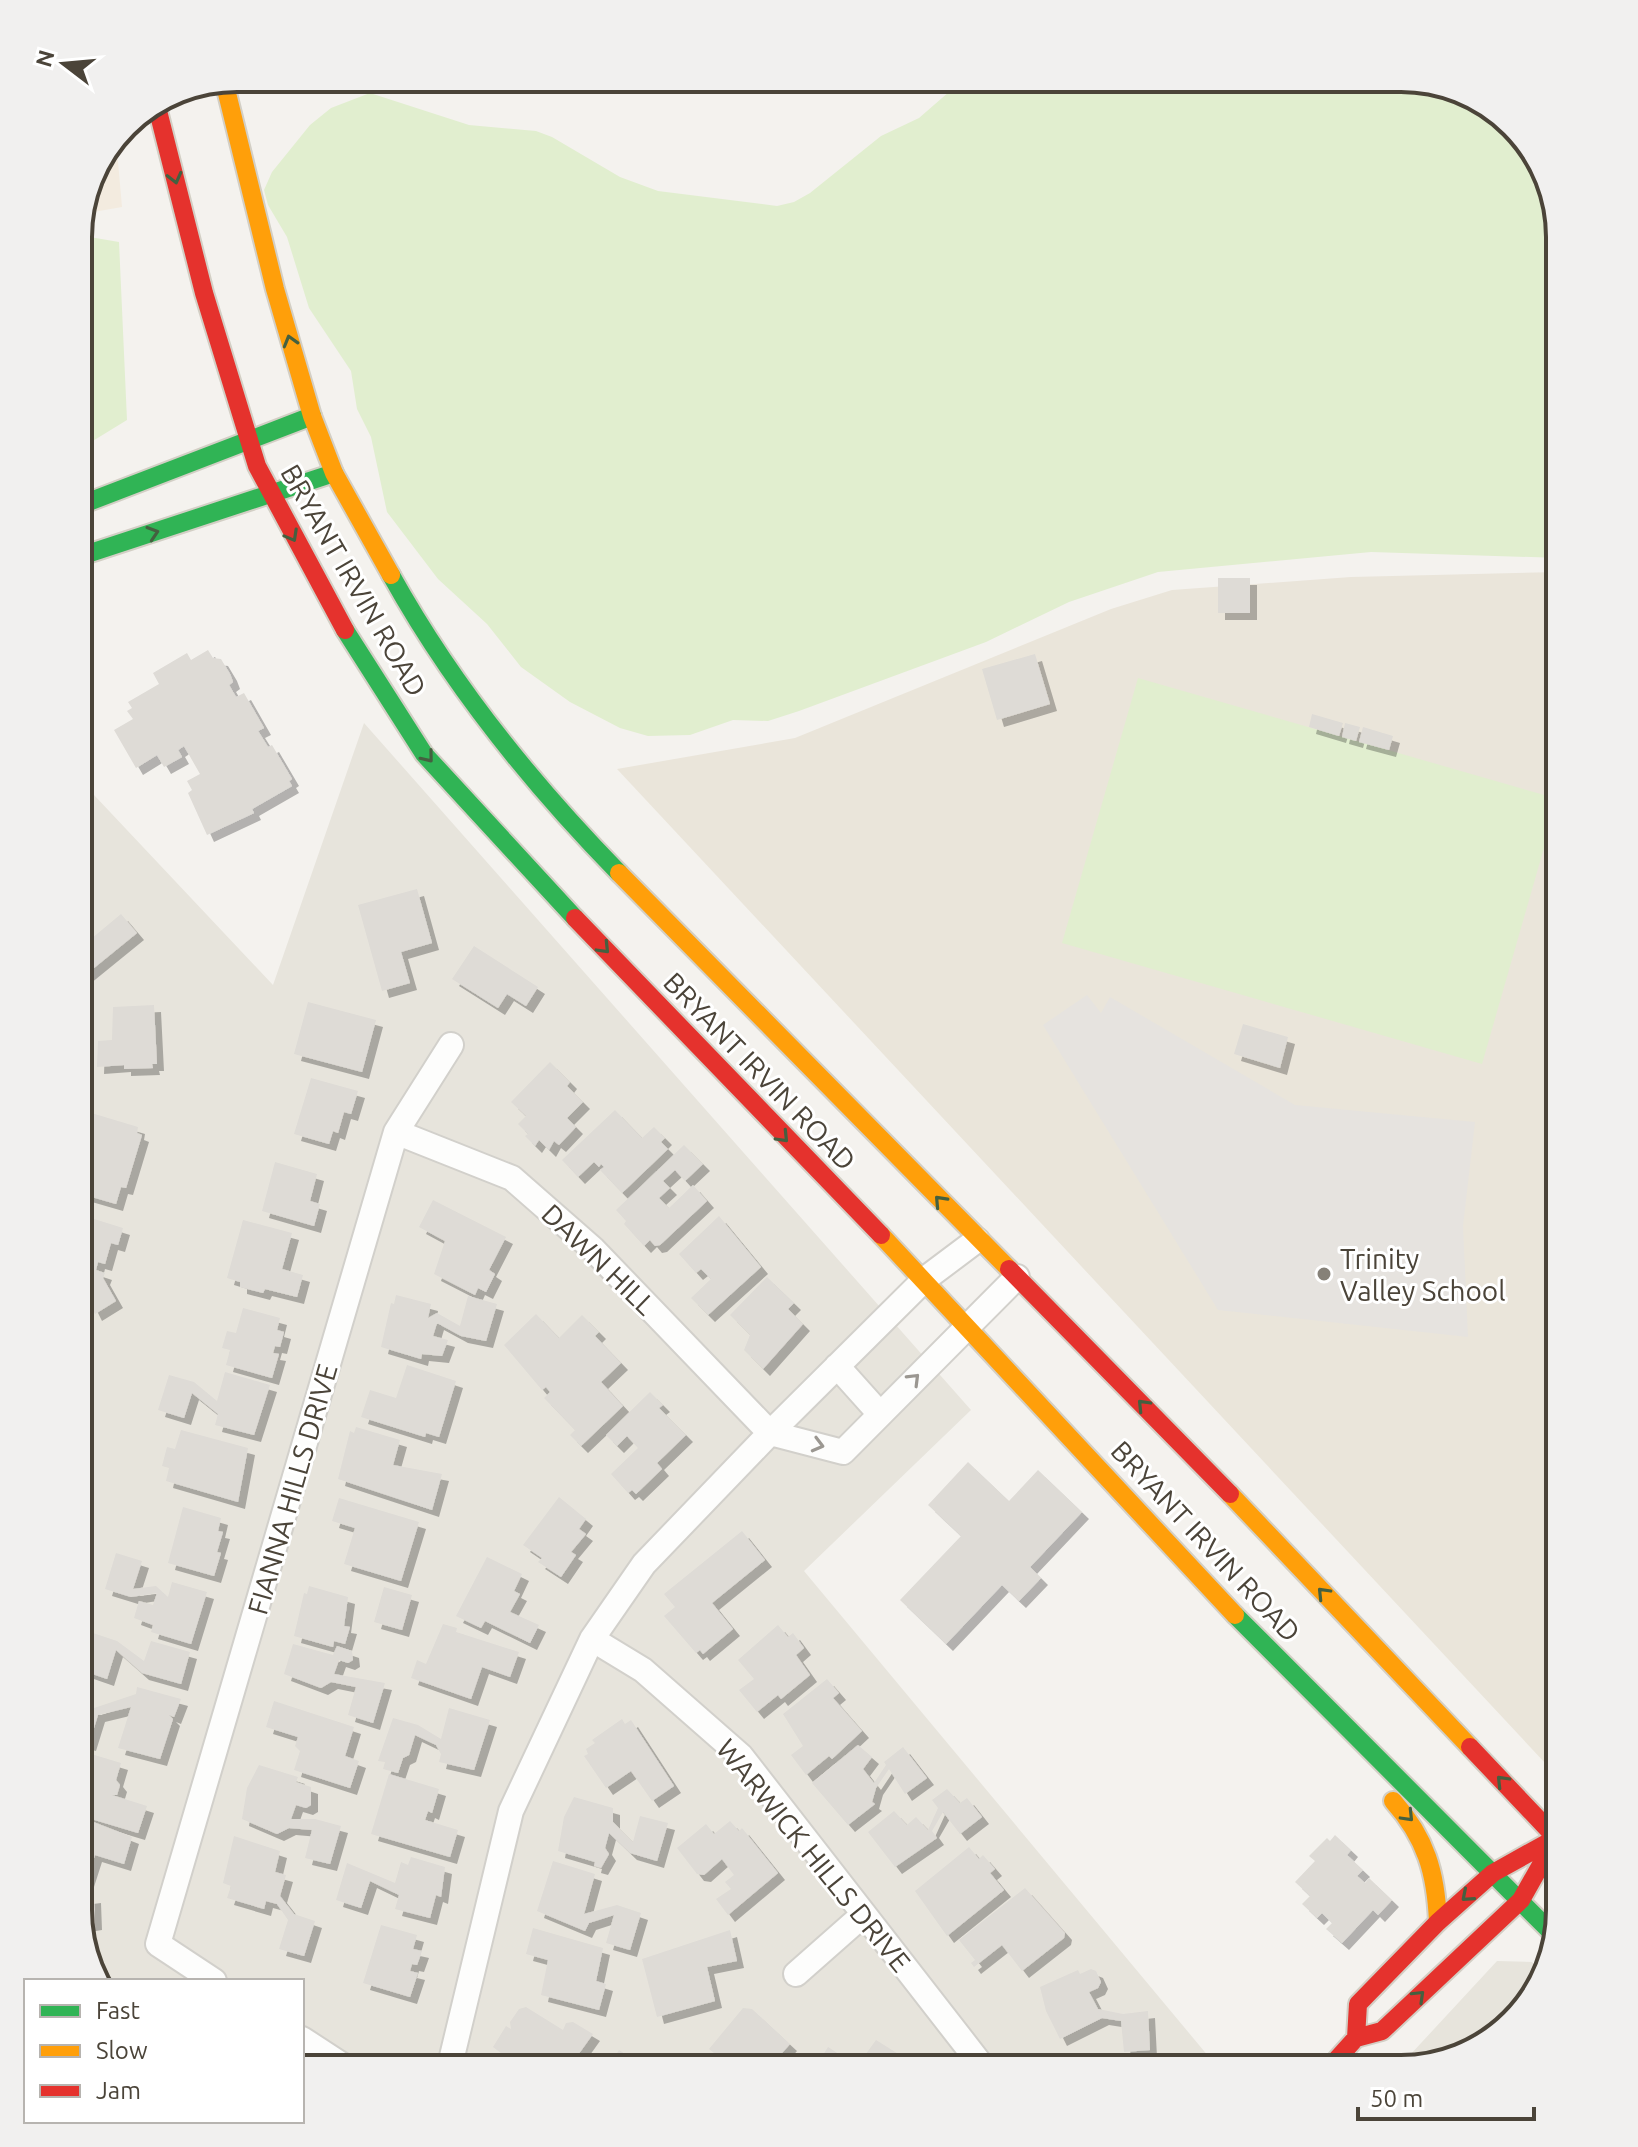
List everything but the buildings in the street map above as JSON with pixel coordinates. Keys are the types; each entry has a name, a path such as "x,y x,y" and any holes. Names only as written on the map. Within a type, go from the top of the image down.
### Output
{"main road":[{"name":"BRYANT IRVIN ROAD","path":"227,93 275,289 312,416 334,473 419,625 495,734 615,869 834,1089 977,1240 1214,1477 1546,1827"},
{"name":"BRYANT IRVIN ROAD","path":"159,115 204,293 247,440 269,495 365,666 424,754 487,826 750,1102 925,1279 1308,1691 1545,1926"},
{"path":"92,501 312,416"},
{"path":"92,552 334,473"},
{"path":"1308,1691 1330,1736 1418,1826 1437,1886 1438,1922"},
{"path":"1356,2038 1358,2004 1438,1922 1493,1873 1546,1846"},
{"path":"1341,2055 1356,2038 1382,2031 1521,1900 1546,1859"}],"street":[{"name":"FIANNA HILLS DRIVE","path":"211,1979 158,1944 396,1132 451,1045"},
{"name":"DAWN HILL","path":"396,1132 512,1178 593,1249 770,1433"},
{"path":"452,2055 511,1811 592,1639 644,1564 770,1433 925,1279 977,1240"},
{"path":"770,1433 843,1452 1017,1277"},
{"path":"837,1366 880,1414"},
{"name":"WARWICK HILLS DRIVE","path":"592,1639 643,1670 741,1756 974,2055"},
{"path":"796,1974 864,1914"},
{"path":"304,2040 327,2055"}],"shaded area":[{"path":"118,156 122,207 95,212 103,182"},
{"name":"Trinity Valley School","path":"1546,572 1546,1764 617,769 795,738 1111,609 1172,590 1351,577"},
{"path":"364,723 971,1410 804,1571 1207,2055 304,2055 304,1979 110,1979 97,1947 92,1910 92,793 273,985"},
{"path":"1087,995 1101,1013 1110,997 1295,1105 1475,1122 1463,1226 1468,1337 1218,1310 1043,1025"},
{"path":"1497,1961 1532,1962 1535,1965 1510,2005 1481,2030 1456,2044 1410,2055"}],"green space":[{"path":"949,92 1410,92 1456,103 1489,122 1510,142 1531,173 1545,218 1546,558 1371,552 1158,572 1069,602 986,642 799,711 768,721 733,720 690,735 648,736 620,728 570,702 521,667 487,624 438,579 387,512 371,437 357,409 351,371 309,308 287,237 268,205 264,190 272,172 310,125 331,108 370,93 469,125 536,131 552,137 620,177 658,191 777,206 794,202 810,193 881,136 919,118"},
{"path":"92,237 119,242 127,420 92,441"},
{"path":"1138,678 1546,796 1546,841 1482,1064 1062,943"}],"traffic: fast":[{"path":"92,501 312,416"},
{"path":"92,552 334,473"},
{"path":"391,575 440,655 495,732 555,804 619,873"},
{"path":"345,630 424,754 575,918"},
{"path":"1235,1615 1545,1926"}],"traffic: slow":[{"path":"227,93 275,289 312,416 334,473 391,575"},
{"path":"619,873 1009,1269"},
{"path":"881,1235 1235,1615"},
{"path":"1230,1494 1470,1747"},
{"path":"1393,1801 1414,1829 1427,1857 1435,1888 1438,1922"}],"traffic: jam":[{"path":"159,115 204,293 257,466 345,630"},
{"path":"575,918 881,1235"},
{"path":"1009,1269 1230,1494"},
{"path":"1470,1747 1546,1827"},
{"path":"1356,2038 1358,2004 1438,1922 1493,1873 1546,1844"},
{"path":"1341,2055 1356,2038 1382,2031 1521,1900 1546,1856"}],"place":[{"name":"Trinity Valley School","path":"1324,1274"}]}
